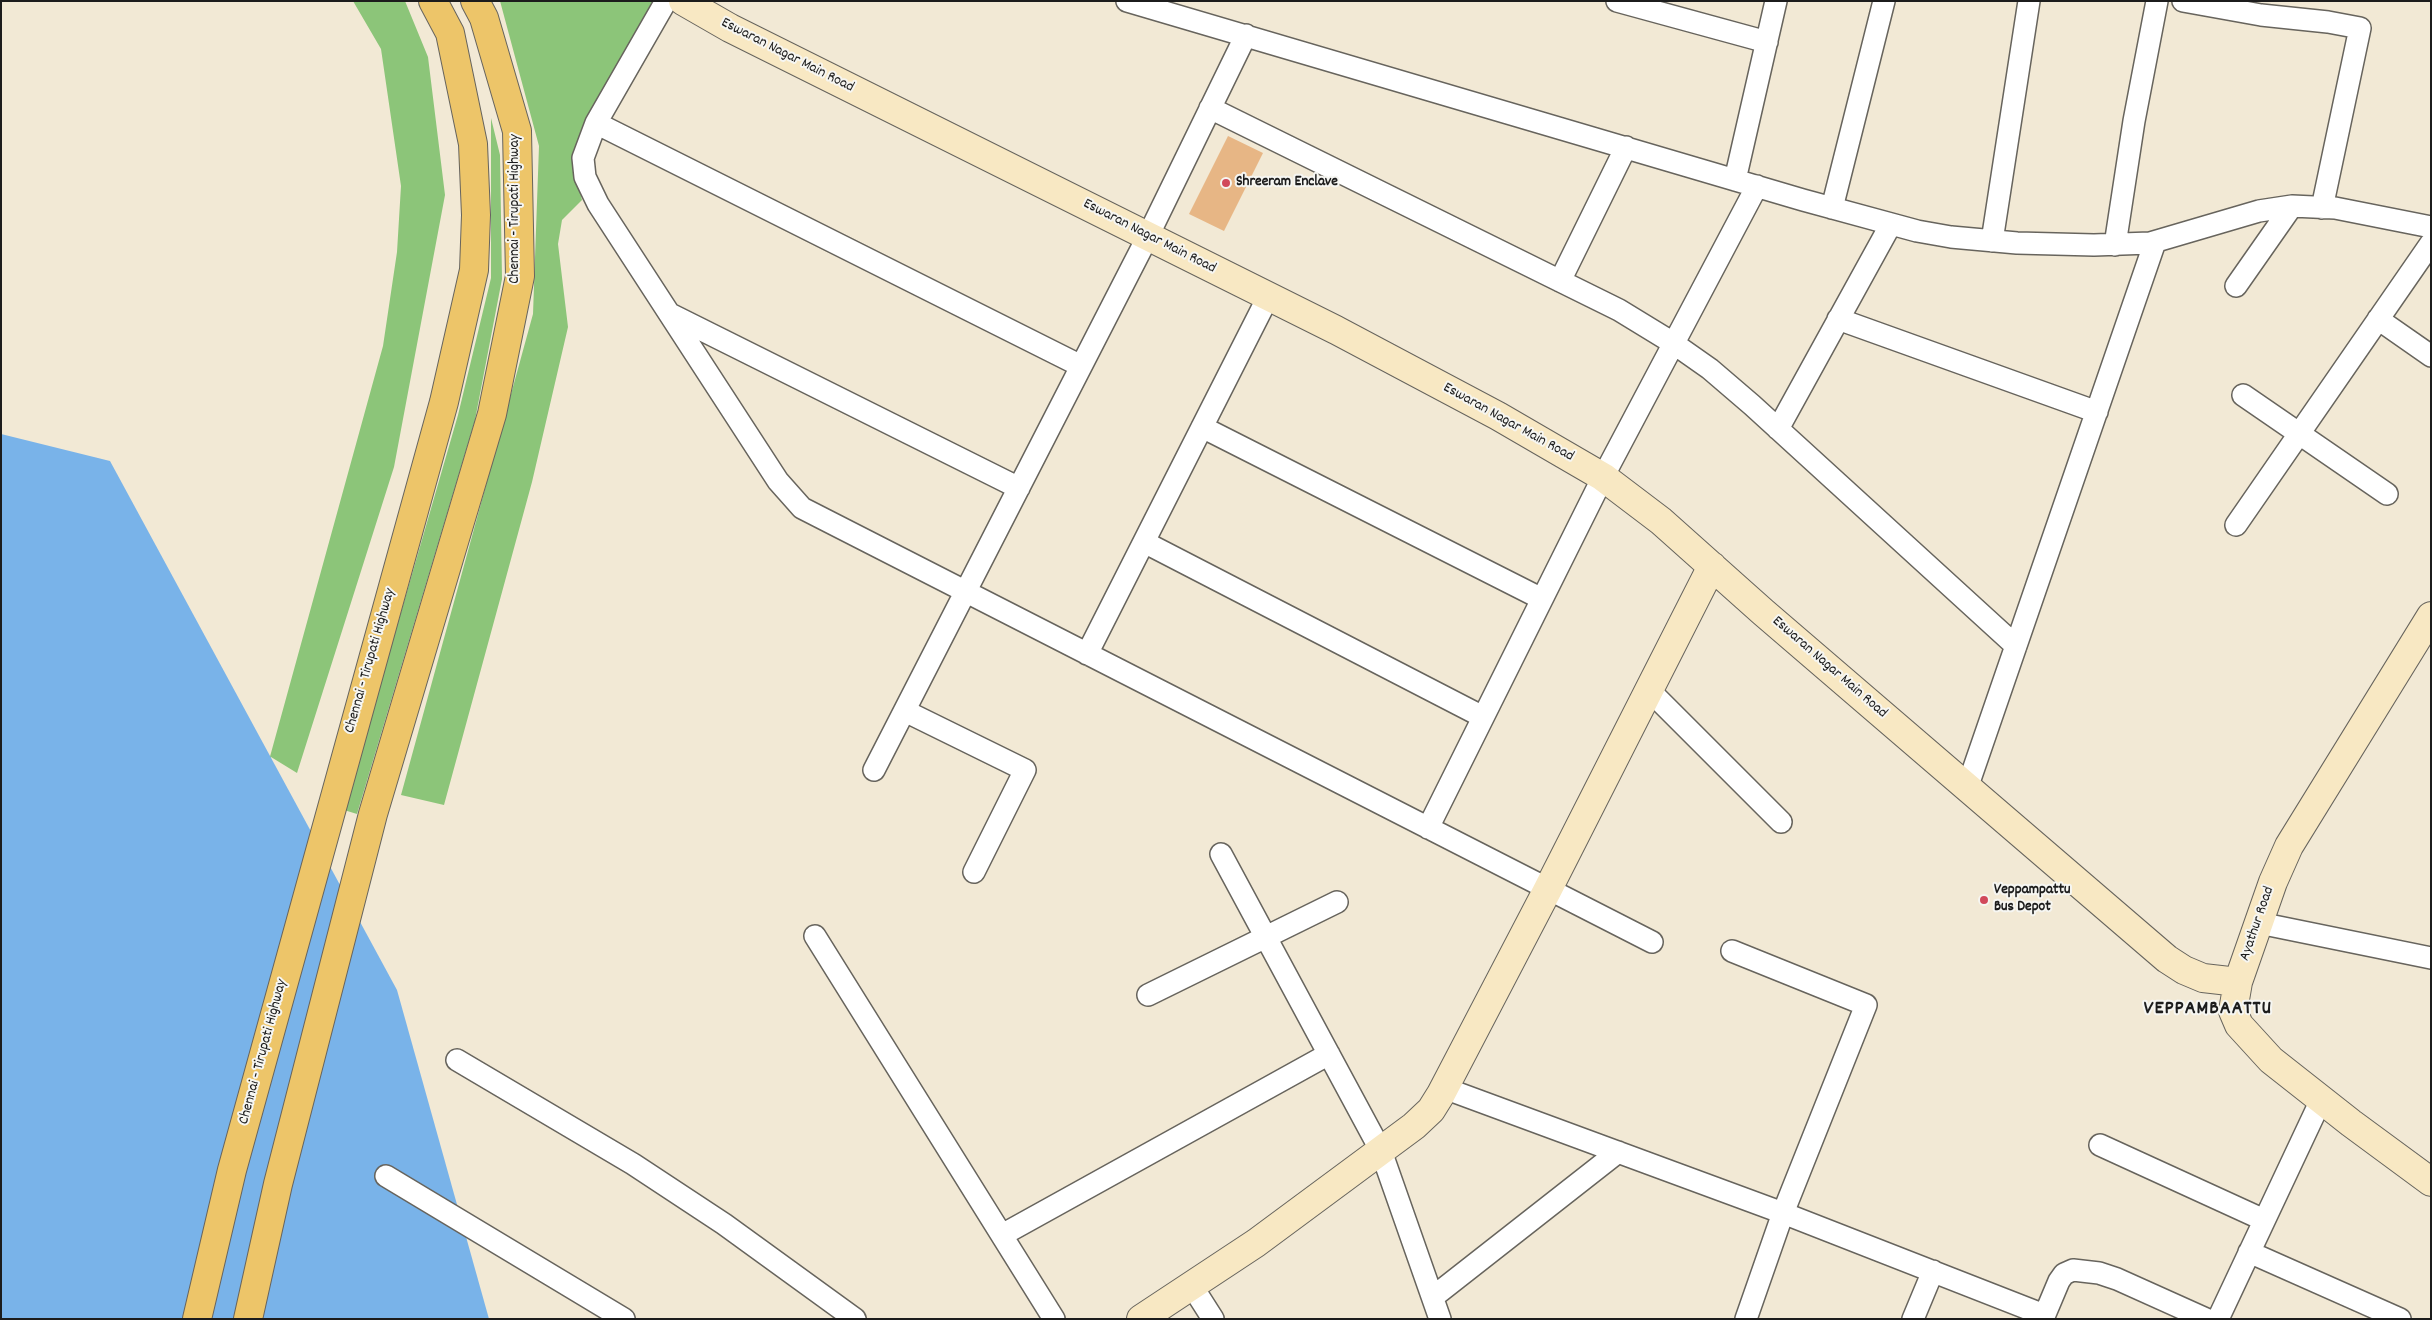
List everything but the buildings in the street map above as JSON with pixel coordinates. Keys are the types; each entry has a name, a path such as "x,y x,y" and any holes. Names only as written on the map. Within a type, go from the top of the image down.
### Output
{"highway":[{"name":"Chennai - Tirupati Highway","path":"198,1319 232,1170 331,805 444,402 474,270 476,214 473,144 450,32 433,1"},
{"name":"Chennai - Tirupati Highway","path":"248,1319 278,1184 373,814 492,414 520,276 517,131 484,18 475,1"}],"street":[{"path":"666,1 596,123 583,158 585,177 598,204 778,481 802,508 1652,942"},
{"name":"Eswaran Nagar Main Road","path":"683,1 730,28 1268,297 1498,416 1603,477 1661,521 2166,959 2184,970 2203,978 2238,982"},
{"path":"1127,1 1832,208 1891,224 1951,237 1992,241 2115,244 2155,242 2259,211 2292,206 2335,208 2431,228"},
{"path":"1617,1 1767,42"},
{"path":"1735,180 1776,1"},
{"path":"1832,208 1884,1"},
{"path":"1992,241 2029,1"},
{"path":"2115,244 2134,121 2157,1"},
{"path":"2183,1 2261,16 2328,22 2360,28 2322,208"},
{"path":"874,770 1148,236 1246,35"},
{"path":"1210,108 1619,310 1674,343 1710,369 1778,429 2016,646"},
{"path":"596,123 1081,366"},
{"path":"1560,281 1626,148"},
{"path":"1428,828 1603,477 1757,186"},
{"path":"2236,286 2292,206"},
{"path":"1778,429 1891,224"},
{"path":"1967,788 2155,242"},
{"path":"2236,525 2431,243"},
{"path":"1086,654 1268,297"},
{"path":"670,314 1019,488"},
{"path":"1838,319 2097,412"},
{"path":"2378,319 2431,356"},
{"path":"2243,395 2387,494"},
{"path":"1202,428 1542,599"},
{"path":"1144,542 1483,717"},
{"path":"1141,1319 1256,1243 1414,1126 1431,1110 1548,889 1712,566"},
{"name":"Ayathur Road","path":"2431,616 2289,846 2273,882 2238,982 2233,1011 2239,1025 2271,1060 2431,1182"},
{"path":"1649,690 1781,822"},
{"path":"905,711 1025,770 974,872"},
{"path":"1221,854 1381,1151 1440,1319"},
{"path":"1148,995 1337,902"},
{"path":"2259,923 2431,958"},
{"path":"815,936 1054,1319"},
{"path":"1732,951 1866,1005 1783,1214 1746,1319"},
{"path":"1002,1236 1329,1054"},
{"path":"457,1060 633,1164 739,1235 855,1319"},
{"path":"1444,1088 1783,1214 2044,1317 2064,1274 2073,1270 2084,1270 2117,1279 2206,1319"},
{"path":"2218,1319 2321,1100"},
{"path":"2100,1145 2264,1220"},
{"path":"1433,1297 1618,1152"},
{"path":"386,1176 624,1319"},
{"path":"2249,1252 2400,1319"},
{"path":"1913,1319 1932,1272"},
{"path":"1192,1286 1213,1319"}],"green space":[{"path":"353,1 405,1 428,57 445,195 394,467 297,773 271,757 252,822 383,346 397,252 401,186 381,49"},
{"path":"500,1 653,1 584,124 576,146 573,163 582,200 562,220 558,244 568,327 532,482 444,805 401,795 533,314 539,146"},
{"path":"491,118 500,155 502,279 475,420 357,814 344,810 458,415 491,278"}],"water":[{"path":"1,434 110,461 397,990 489,1319 1,1319"}],"place":[{"name":"Shreeram Enclave","path":"1226,183"},
{"name":"Veppampattu Bus Depot","path":"1984,900"}],"district":[{"name":"VEPPAMBAATTU","path":"2208,1010"}]}
